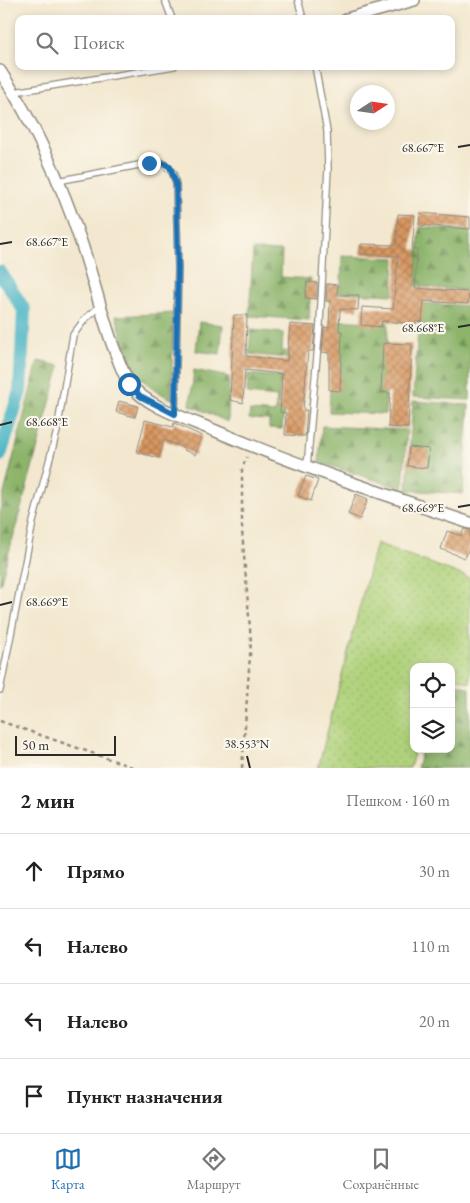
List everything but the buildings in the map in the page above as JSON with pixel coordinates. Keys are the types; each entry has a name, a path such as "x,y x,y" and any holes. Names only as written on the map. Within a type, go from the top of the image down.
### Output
{"street":[{"path":"361,15 414,0"},
{"path":"0,71 14,92 58,182 82,245 99,307 121,368 129,384 140,396 175,414 251,446 470,524"}],"lane":[{"path":"165,0 171,15"},
{"path":"298,0 303,15"},
{"path":"14,92 149,70"},
{"path":"307,467 320,323 328,169 327,131 316,70"},
{"path":"58,182 149,163 163,163 174,172 178,268 175,414"},
{"path":"0,690 33,522 57,431 74,335 85,319 99,307"}],"path":[{"path":"242,768 251,641 242,531 242,468 251,446"},
{"path":"0,721 135,768"}],"green space":[{"path":"420,227 470,231 470,291 415,286"},
{"path":"253,250 282,251 281,277 311,279 309,320 249,316"},
{"path":"342,256 395,258 393,295 332,292 332,286 341,286"},
{"path":"420,303 470,306 470,400 413,397"},
{"path":"174,313 171,399 146,383 132,365 116,316"},
{"path":"333,320 388,323 385,414 329,412"},
{"path":"199,322 223,325 220,354 196,351"},
{"path":"251,330 283,333 282,351 308,353 288,383 280,383 278,409 284,410 282,429 269,428 269,420 249,419 250,411 275,413 277,397 247,394 248,374 286,377 287,358 249,354"},
{"path":"38,361 60,366 0,585 0,509"},
{"path":"194,370 229,377 228,422 190,405"},
{"path":"413,401 469,405 463,494 407,490"},
{"path":"322,426 407,430 403,489 319,462"},
{"path":"376,543 470,578 470,683 455,677 455,663 410,663 410,753 414,753 410,768 318,768"},
{"path":"455,683 470,688 470,768 417,768 421,753 455,753"}],"waterway":[{"path":"0,272 24,310 20,391 0,455"}],"route":[{"path":"129,384 140,396 175,414 178,268 176,184 174,172 170,167 163,163 149,163"}]}
